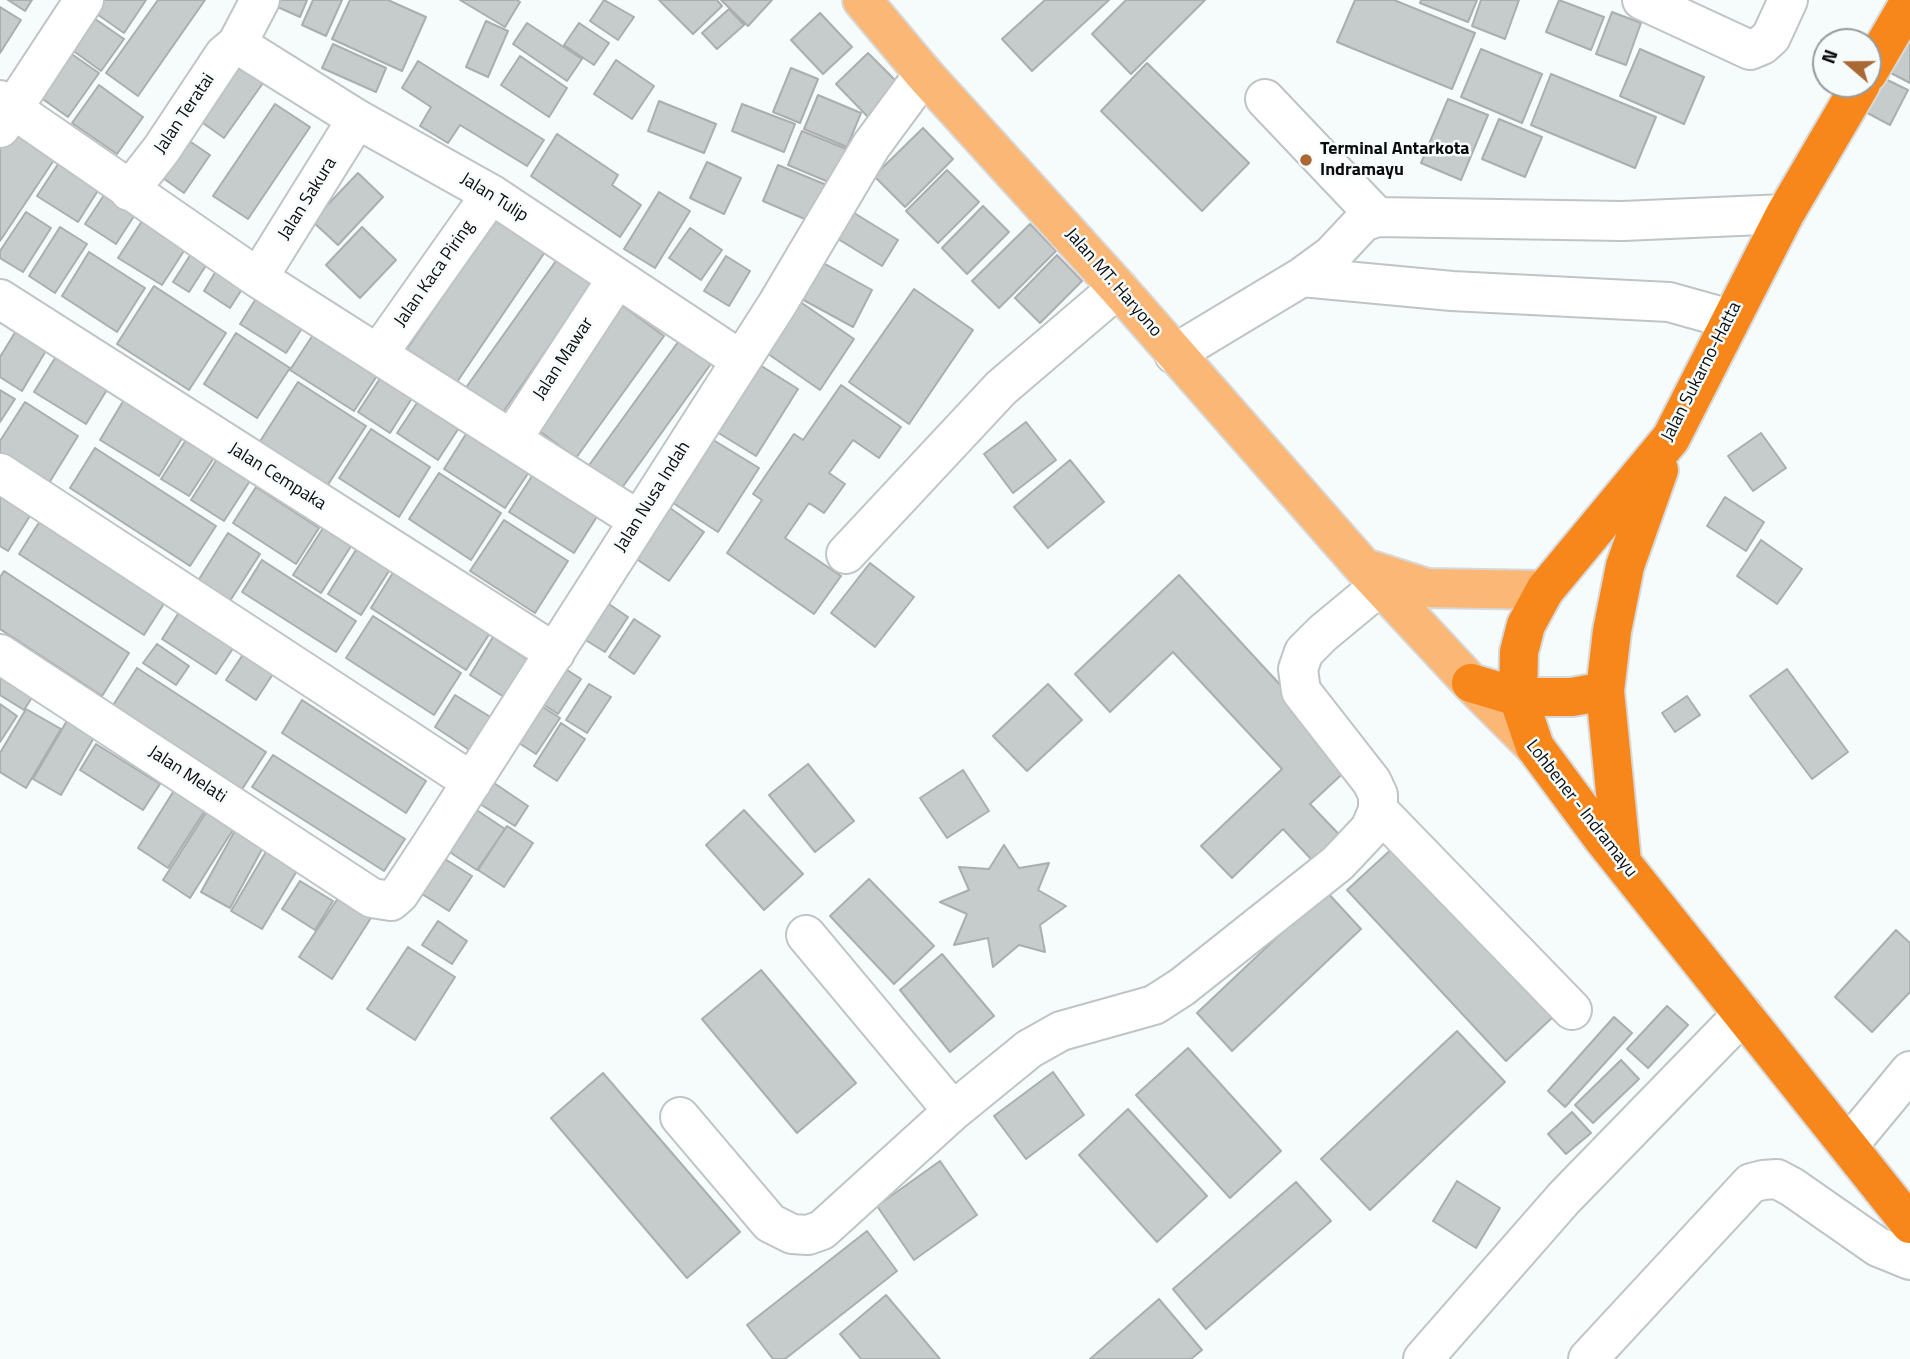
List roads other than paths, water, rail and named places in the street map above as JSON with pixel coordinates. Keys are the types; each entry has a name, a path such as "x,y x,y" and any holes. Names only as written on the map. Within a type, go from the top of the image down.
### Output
{"highway":[{"path":"1882,48 1910,1"},
{"name":"Jalan Sukarno-Hatta","path":"1518,697 1519,652 1526,625 1545,590 1671,438 1785,214 1853,98"},
{"path":"1622,862 1605,691 1612,631 1625,566 1671,438"},
{"path":"1471,683 1518,697 1572,696 1605,691"},
{"path":"1518,697 1535,747"},
{"name":"Lohbener - Indramayu","path":"1535,747 1622,862 1910,1224"}],"main road":[{"name":"Jalan MT. Haryono","path":"862,0 923,74 1118,288 1372,576"},
{"path":"1372,576 1427,588 1545,590"},
{"name":"Lohbener - Indramayu","path":"1372,576 1471,683 1535,747"}],"street":[{"path":"84,0 5,112 130,191 258,278 638,520"},
{"name":"Jalan Teratai","path":"130,191 224,55 240,46 260,0"},
{"path":"1642,0 1750,50 1771,37 1788,0"},
{"name":"Jalan Tulip","path":"240,46 357,119 491,194 596,263 616,280 739,359"},
{"name":"Jalan Nusa Indah","path":"372,898 391,901 400,894 739,359 778,303 871,146 923,74"},
{"path":"1265,99 1377,217"},
{"name":"Jalan Sakura","path":"258,278 357,119"},
{"name":"Jalan Kaca Piring","path":"378,354 491,194"},
{"path":"1174,354 1302,277 1332,255 1363,222 1377,217 1623,220 1785,214"},
{"path":"1302,277 1452,292 1669,302 1730,319"},
{"name":"Jalan Mawar","path":"512,439 616,280"},
{"path":"846,554 1001,388 1118,288"},
{"name":"Jalan Cempaka","path":"0,299 555,653"},
{"path":"0,473 472,782"},
{"path":"680,1117 770,1223 792,1234 808,1235 822,1230 953,1111 1029,1049 1061,1031 1154,1005 1182,987 1363,841 1378,810 1378,795 1372,782 1301,691 1297,669 1304,652 1372,576"},
{"name":"Jalan Melati","path":"0,654 216,793 372,898"},
{"path":"1378,810 1572,1010"},
{"path":"806,935 953,1111"},
{"path":"1423,1359 1564,1198 1750,1022"},
{"path":"1848,1146 1910,1071"},
{"path":"1588,1359 1751,1183 1777,1179 1878,1247 1910,1260"}],"place":[{"name":"Terminal Antarkota Indramayu","path":"1306,160"}]}
